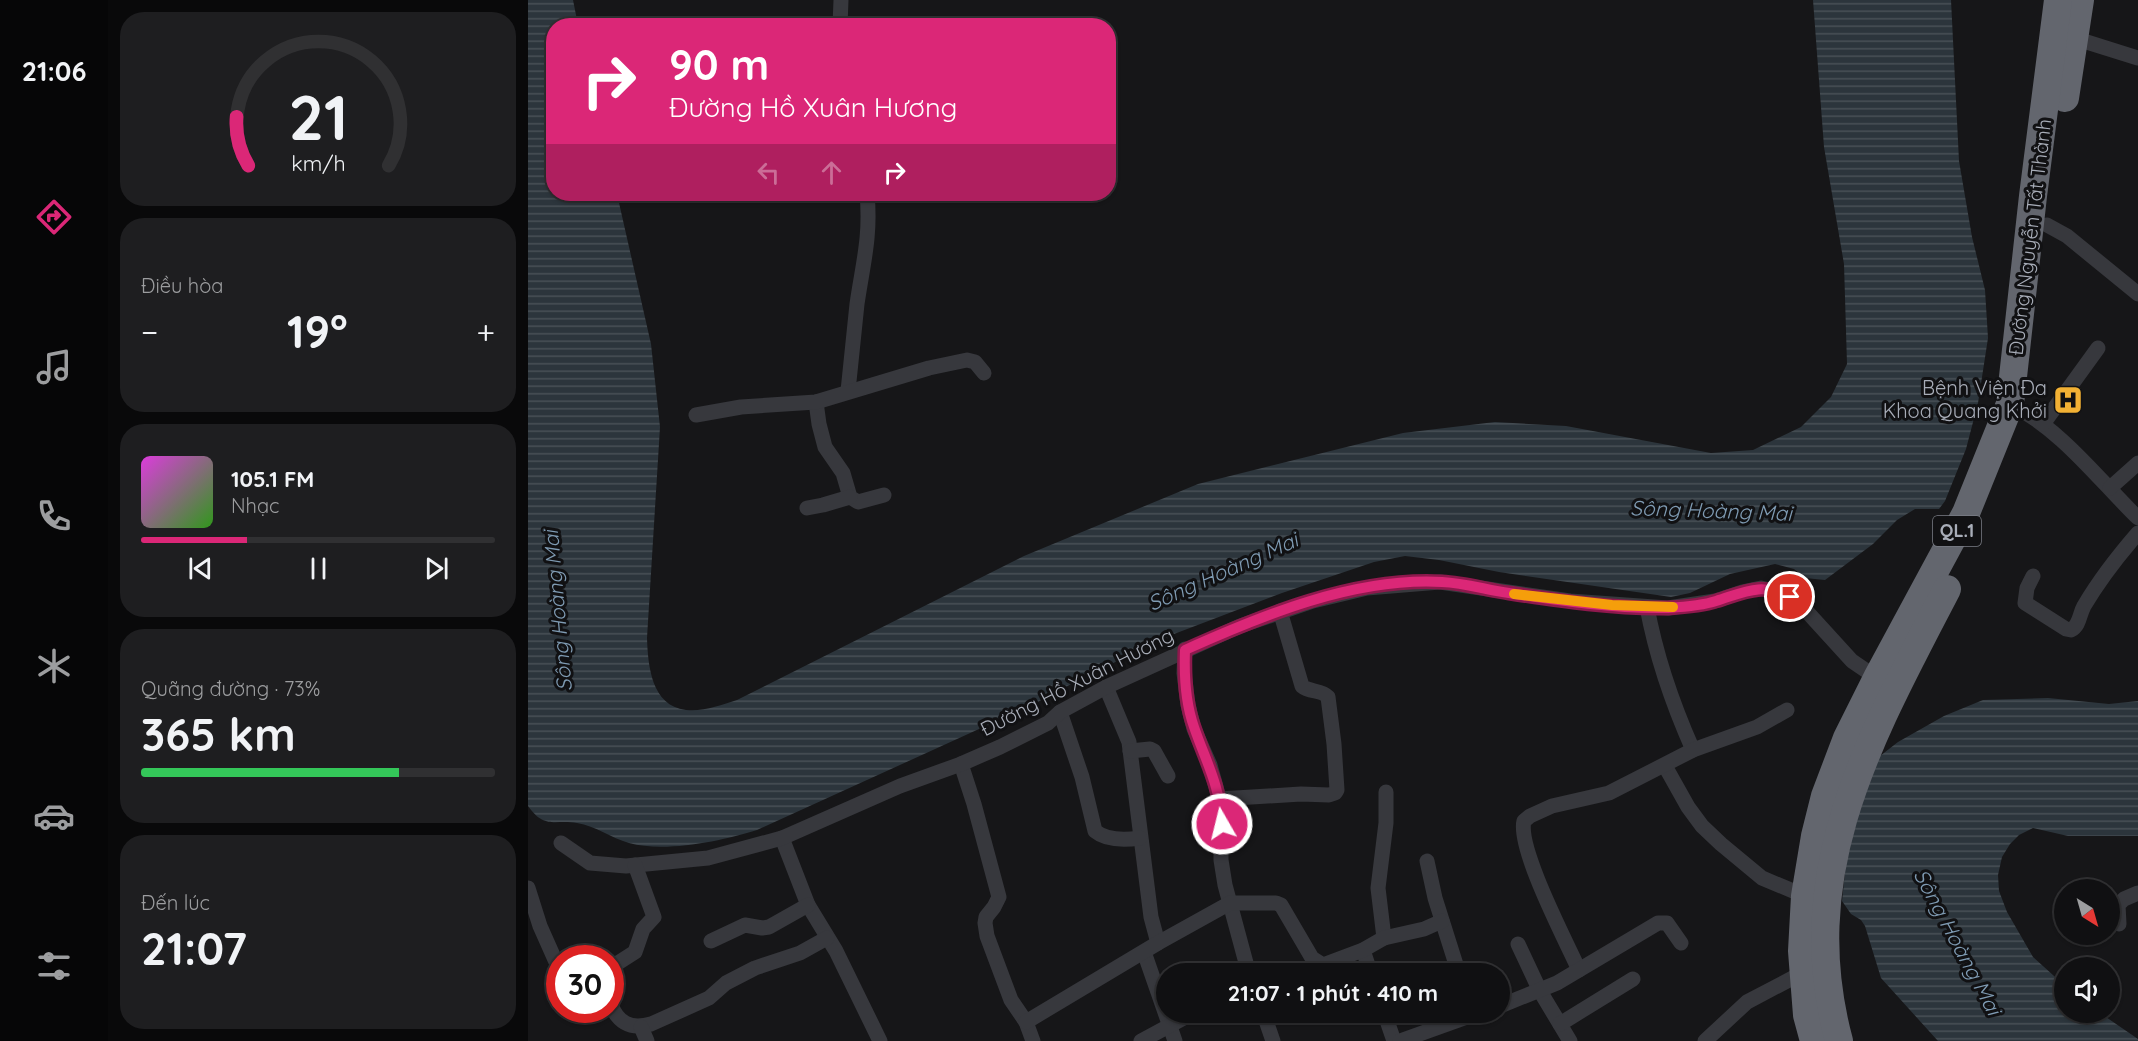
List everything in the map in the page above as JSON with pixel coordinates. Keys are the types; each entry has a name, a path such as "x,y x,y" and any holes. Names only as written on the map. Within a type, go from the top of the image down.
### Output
{"highway":[{"name":"Đường Nguyễn Tất Thành","path":"1814,1041 1808,1015 1802,951 1805,896 1815,836 1826,796 1847,738 1877,678 1966,513 2027,413 2033,196 2058,0"},
{"name":"Đường Nguyễn Tất Thành","path":"1839,1041 1831,1010 1827,968 1826,914 1831,868 1844,812 1863,757 1980,524 2027,413 2047,225 2079,0"}],"street":[{"path":"840,18 841,0"},
{"path":"2074,38 2138,58"},
{"path":"848,392 869,231 867,201"},
{"path":"2047,225 2067,236 2138,294"},
{"path":"2098,348 2027,413 2110,488 2138,518"},
{"path":"696,415 741,407 816,402 945,364 967,360 975,362 984,373"},
{"path":"816,402 825,447 843,473 850,497 858,502 884,495"},
{"path":"2110,488 2138,463"},
{"path":"807,508 850,497"},
{"path":"2033,576 2027,588 2025,603 2071,630 2077,625 2083,608 2100,579 2138,533"},
{"name":"Đường Hồ Xuân Hương","path":"561,843 590,863 635,865 708,858 782,838 900,786 961,764 1048,723 1060,712 1106,687 1240,626 1280,611 1367,588 1440,582 1570,601 1647,607 1699,605 1754,589 1773,590 1800,604 1852,662 1877,678"},
{"path":"1647,607 1652,633 1671,694 1693,750"},
{"path":"1219,799 1279,795 1329,795 1337,790 1334,736 1328,698 1325,693 1308,690 1302,686 1280,611"},
{"path":"1185,650 1184,673 1188,705 1194,729 1210,765 1219,799 1222,824 1221,860 1246,963"},
{"path":"1106,687 1123,725 1130,751 1151,916 1158,943"},
{"path":"1579,970 1538,883 1524,835 1522,826 1524,821 1552,806 1609,793 1693,750 1757,727 1786,710"},
{"path":"1060,712 1082,777 1095,831 1113,839 1140,838"},
{"path":"1130,751 1150,749 1154,751 1168,776"},
{"path":"961,764 999,897 986,917 987,936 1011,1000 1026,1022 1034,1041"},
{"path":"1665,766 1688,807 1702,826 1721,844 1762,878 1805,896"},
{"path":"1384,938 1378,888 1386,823 1386,792"},
{"path":"782,838 808,905 848,974 880,1041"},
{"path":"1427,861 1455,963"},
{"path":"624,959 635,952 643,929 654,917 635,865"},
{"path":"528,888 540,926 550,945"},
{"path":"2120,903 2127,897 2138,893"},
{"path":"1026,1022 1230,903 1276,903 1281,905 1312,958 1320,965 1363,950 1384,938 1424,929 1442,921"},
{"path":"711,941 745,925 769,927 808,905"},
{"path":"1510,1002 1540,991 1658,923 1667,923 1681,943"},
{"path":"624,1021 644,1034 716,993 726,983 755,968 800,953 827,938"},
{"path":"1518,944 1540,991 1570,1041"},
{"path":"1363,950 1367,963"},
{"path":"1144,952 1175,1041"},
{"path":"1705,1041 1747,1002 1804,972"},
{"path":"1560,1024 1633,979"},
{"path":"1142,1041 1174,1023"},
{"path":"1267,1023 1273,1041"},
{"path":"1388,1023 1394,1041"},
{"path":"1400,1041 1450,1023"}],"water":[{"name":"Sông Hoàng Mai","path":"528,0 573,0 577,18 546,18 546,201 619,201 651,344 660,427 647,638 651,672 654,683 665,701 674,707 699,710 737,700 1024,556 1198,484 1403,433 1495,422 1566,426 1711,453 1753,450 1801,427 1831,397 1847,364 1844,264 1824,147 1813,0 1951,0 1959,161 1972,237 1985,290 1988,338 1978,403 1966,449 1945,501 1939,509 1915,509 1897,520 1873,544 1825,580 1805,578 1794,569 1775,564 1730,574 1690,593 1671,597 1405,556 1374,562 1282,593 1174,634 1034,704 757,830 711,842 659,847 643,846 629,843 584,825 545,821 528,806"},
{"name":"Sông Hoàng Mai","path":"2048,698 2109,704 2138,701 2138,836 2068,836 2033,828 2019,835 2010,844 2002,857 1998,875 1999,891 2007,912 2033,957 2054,976 2054,1023 2115,1023 2138,1041 1938,1041 1881,978 1865,926 1861,920 1851,914 1842,901 1853,798 1880,756 1898,742 1944,716 1983,700"}],"slow traffic":[{"path":"1514,594 1612,605 1673,607"}],"place":[{"name":"Bệnh Viện Đa Khoa Quang Khởi","path":"2068,400"}],"route":[{"path":"1222,824 1221,805 1214,779 1194,729 1188,705 1184,673 1185,650 1240,626 1313,601 1367,588 1396,584 1457,583 1508,593 1570,601 1668,608 1715,602 1761,588 1790,597"}]}
